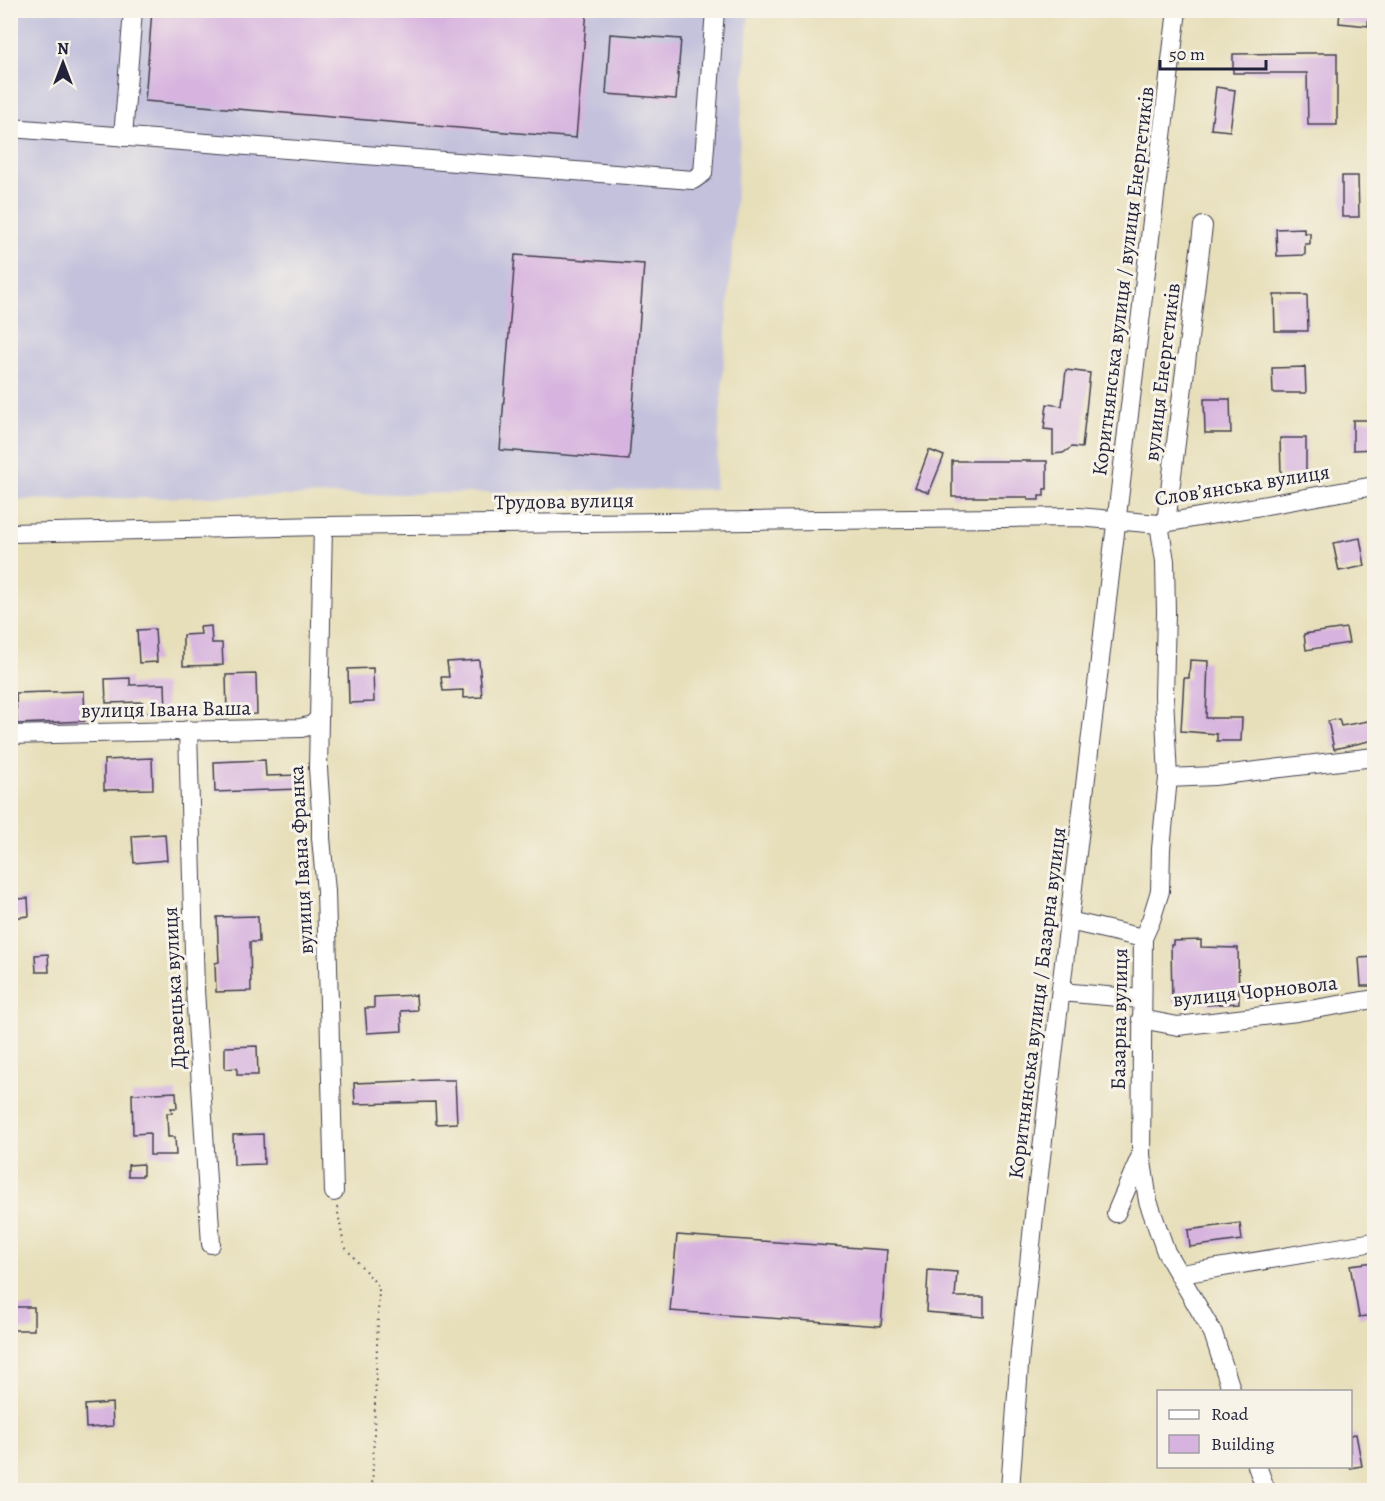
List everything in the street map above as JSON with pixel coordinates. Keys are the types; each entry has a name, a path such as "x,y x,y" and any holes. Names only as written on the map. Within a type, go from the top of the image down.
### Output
{"street":[{"path":"123,137 133,10"},
{"path":"10,128 693,180 703,173 715,10"},
{"name":"Коритнянська вулиця / вулиця Енергетиків","path":"1117,521 1178,10"},
{"name":"вулиця Енергетиків","path":"1162,524 1203,226"},
{"name":"Словʼянська вулиця","path":"1117,521 1162,524 1374,486"},
{"name":"Трудова вулиця","path":"10,533 322,526 1078,517 1117,521"},
{"name":"Коритнянська вулиця / Базарна вулиця","path":"1010,1491 1020,1352 1117,521"},
{"name":"Базарна вулиця","path":"1162,524 1166,592 1164,696 1168,778 1161,849 1160,891 1143,938 1141,1155 1152,1211 1166,1252 1181,1274 1213,1333 1231,1390"},
{"name":"вулиця Івана Франка","path":"322,526 318,768 326,891 334,1192"},
{"name":"вулиця Івана Ваша","path":"10,735 301,729 312,725 319,718"},
{"name":"Дравецька вулиця","path":"188,730 195,990 211,1244"},
{"path":"1168,778 1214,776 1374,757"},
{"path":"1070,921 1143,938"},
{"name":"вулиця Чорновола","path":"1061,992 1141,999"},
{"name":"вулиця Чорновола","path":"1141,1019 1178,1026 1297,1012 1374,999"},
{"path":"1116,1213 1141,1155"},
{"path":"1181,1274 1374,1242"},
{"path":"1257,1468 1266,1491"}],"path":[{"path":"334,1192 344,1246 379,1287 372,1491"}],"shaded area":[{"path":"10,11 749,11 715,489 11,500"}],"building":[{"path":"152,10 587,10 576,138 145,101"},
{"path":"1340,10 1369,10 1368,26 1339,23"},
{"path":"610,34 681,39 676,99 606,94"},
{"path":"1337,53 1337,125 1308,125 1307,73 1233,73 1233,54"},
{"path":"1216,87 1235,90 1230,131 1211,129"},
{"path":"1342,176 1358,176 1359,217 1342,217"},
{"path":"1304,228 1304,233 1310,233 1310,244 1305,244 1305,255 1277,256 1276,229"},
{"path":"515,255 644,264 629,460 500,450"},
{"path":"1274,295 1307,295 1308,331 1275,331"},
{"path":"1305,367 1306,393 1273,393 1272,368"},
{"path":"1066,370 1090,373 1082,448 1072,447 1063,453 1053,454 1053,430 1044,429 1047,404 1062,406"},
{"path":"1204,399 1230,399 1231,433 1205,433"},
{"path":"1353,420 1374,420 1374,449 1353,450"},
{"path":"1280,438 1306,438 1306,475 1281,475"},
{"path":"929,450 944,456 929,493 915,488"},
{"path":"952,461 1047,461 1047,489 1044,489 1044,496 1039,496 1039,500 1028,500 1028,497 952,497"},
{"path":"1360,538 1365,566 1339,571 1333,543"},
{"path":"211,626 212,643 222,643 223,665 183,666 183,635 201,634 200,627"},
{"path":"1346,628 1349,643 1306,650 1304,634"},
{"path":"155,629 157,662 139,663 137,630"},
{"path":"479,660 482,697 463,698 463,690 443,691 441,677 449,677 447,662"},
{"path":"1190,660 1208,661 1206,718 1242,718 1241,741 1217,741 1217,734 1181,731 1184,678 1189,678"},
{"path":"373,668 374,702 349,703 348,669"},
{"path":"256,674 257,714 227,715 226,675"},
{"path":"130,678 130,685 165,684 166,712 144,713 143,702 106,703 105,679"},
{"path":"84,691 85,721 17,724 16,693"},
{"path":"1339,719 1341,726 1374,720 1374,740 1334,749 1328,721"},
{"path":"152,758 153,789 104,790 104,760"},
{"path":"265,760 266,776 300,775 300,789 215,792 214,762"},
{"path":"165,834 167,860 134,863 132,836"},
{"path":"28,898 29,916 10,918 10,900"},
{"path":"258,916 259,942 250,942 251,991 216,992 215,963 219,962 217,917"},
{"path":"1201,940 1201,947 1238,948 1239,1003 1207,1005 1207,1003 1174,1004 1174,1001 1172,1002 1171,945 1173,941"},
{"path":"48,954 49,972 36,972 35,955"},
{"path":"1374,957 1374,986 1361,986 1359,958"},
{"path":"416,995 417,1010 401,1011 402,1031 367,1033 365,1008 374,1008 374,997"},
{"path":"257,1046 258,1075 237,1075 237,1068 225,1069 225,1047"},
{"path":"455,1080 457,1123 436,1124 435,1102 355,1104 354,1083"},
{"path":"176,1092 177,1108 171,1108 172,1113 167,1113 168,1137 175,1137 176,1155 150,1155 150,1133 133,1134 132,1094"},
{"path":"263,1134 264,1164 234,1165 233,1135"},
{"path":"143,1164 143,1176 128,1176 128,1165"},
{"path":"1240,1223 1242,1240 1190,1247 1188,1230"},
{"path":"677,1235 887,1250 881,1326 670,1311"},
{"path":"1374,1262 1374,1315 1359,1317 1350,1265"},
{"path":"928,1270 957,1272 955,1297 984,1297 984,1317 926,1312"},
{"path":"10,1307 34,1307 34,1330 10,1330"},
{"path":"112,1403 113,1426 86,1428 85,1405"},
{"path":"1356,1434 1362,1466 1352,1468 1352,1435"}]}
